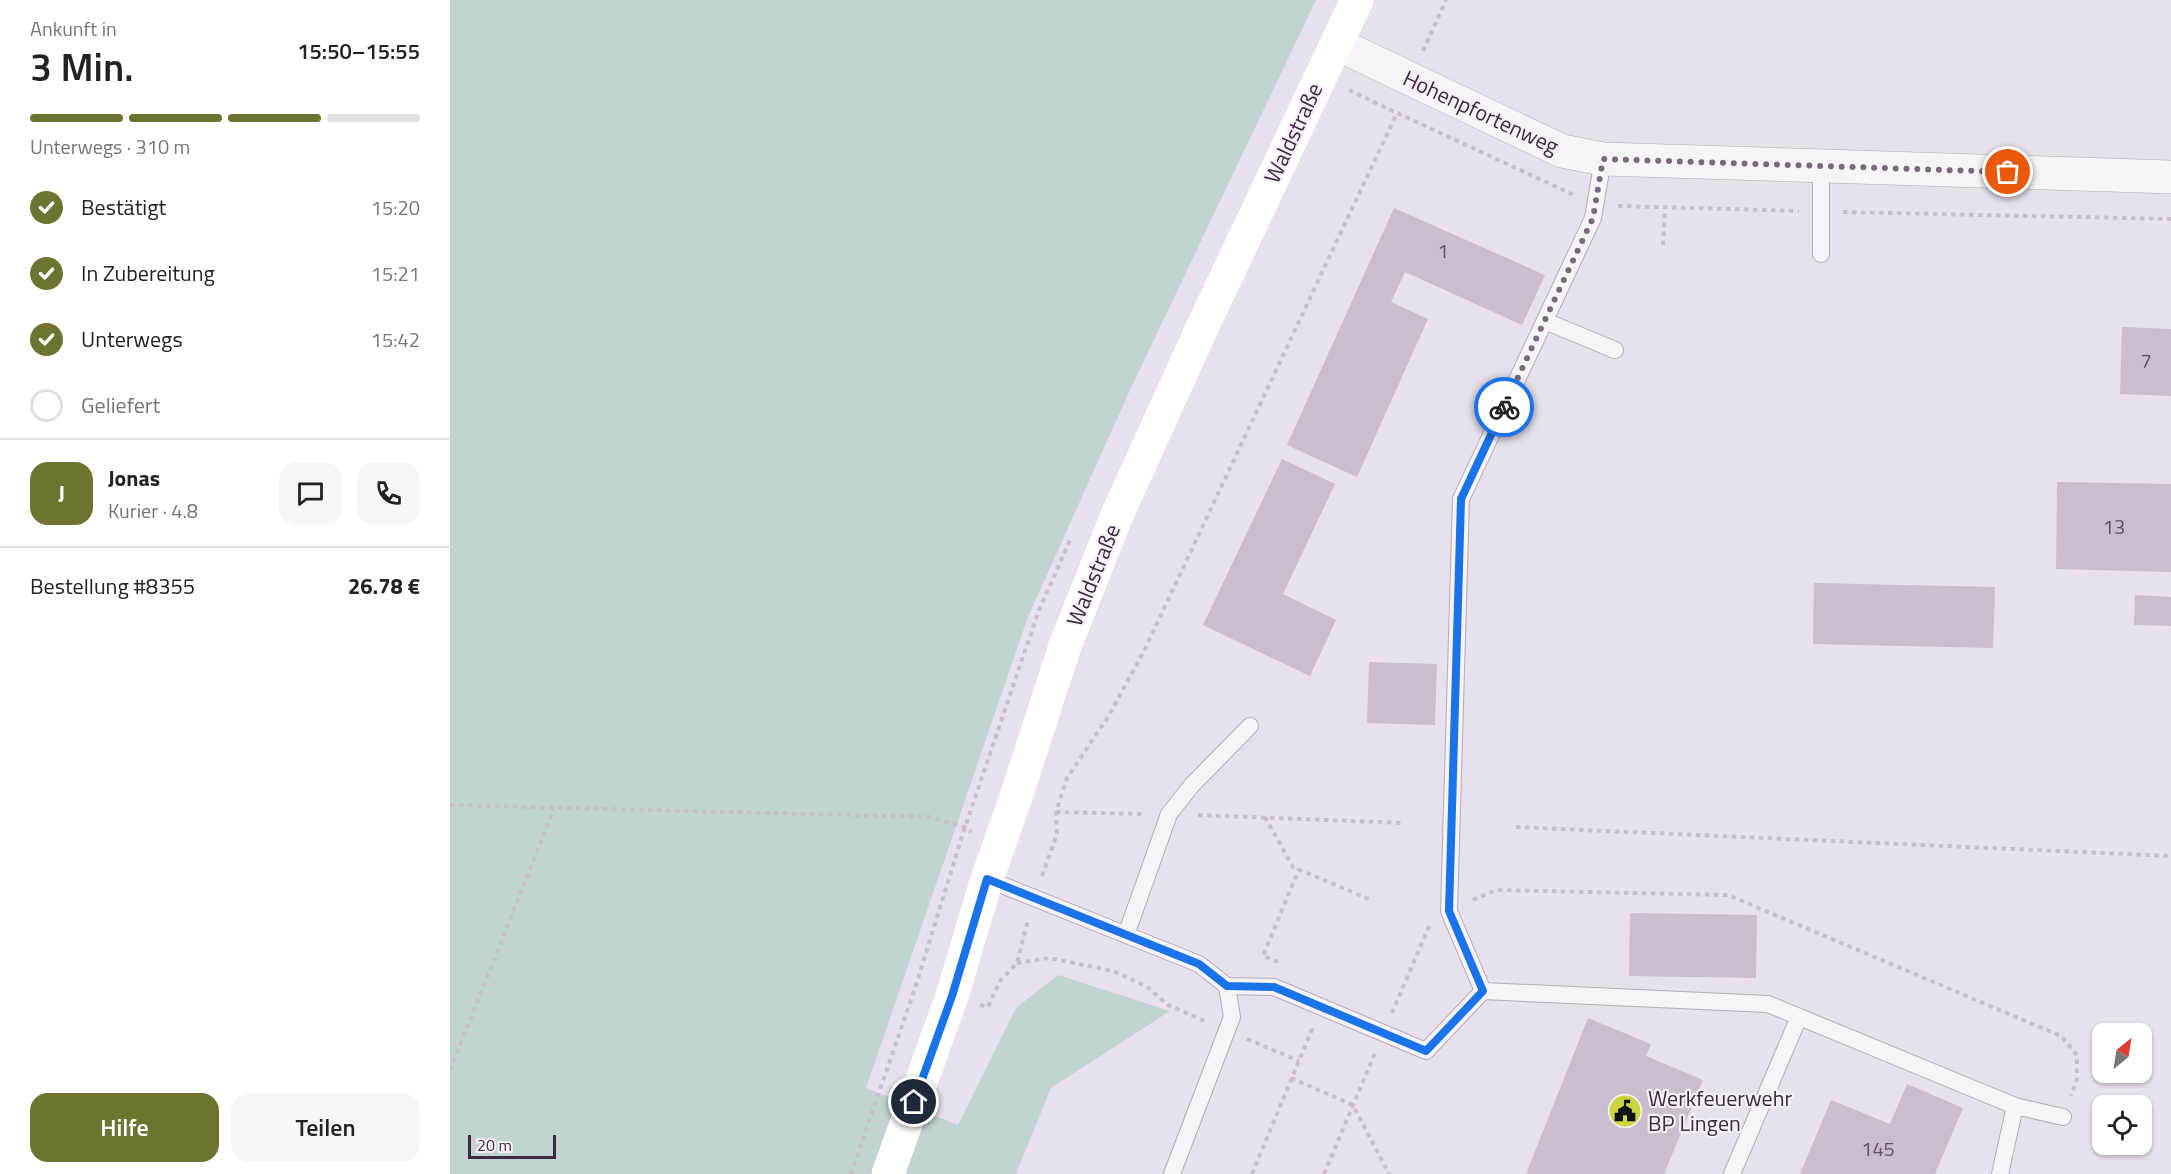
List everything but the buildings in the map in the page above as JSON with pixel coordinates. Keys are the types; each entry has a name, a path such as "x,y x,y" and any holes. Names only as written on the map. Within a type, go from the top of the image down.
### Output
{"street":[{"name":"Waldstraße","path":"888,1174 952,996 992,864 1065,646 1118,515 1201,330 1357,0"},
{"name":"Hohenpfortenweg","path":"1336,44 1562,151 1603,159 2171,177"}],"lane":[{"path":"1483,991 1449,911 1461,499 1593,218 1603,159"},
{"path":"1821,167 1821,254"},
{"path":"1545,321 1615,350"},
{"path":"1126,935 1169,814 1192,785 1250,726"},
{"path":"992,864 1126,935 1199,964 1227,986 1274,987 1426,1051 1483,991 1768,1004 2015,1106 2064,1117"},
{"path":"1172,1174 1232,1017 1227,986"},
{"path":"1732,1174 1799,1017"},
{"path":"2000,1174 2015,1106"}],"path":[{"path":"1056,812 1067,778 1108,717 1144,651 1397,113"},
{"path":"1663,245 1665,207"},
{"path":"450,805 930,817 965,827 992,864"},
{"path":"450,1070 554,808"},
{"path":"1371,900 1293,867 1264,817 1402,823"},
{"path":"1516,827 2171,856"},
{"path":"1282,964 1263,956 1299,869"},
{"path":"1017,963 1049,958 1113,971 1146,986 1168,1005 1299,1061"},
{"path":"1252,1174 1321,1008"},
{"path":"1292,1078 1353,1105 1389,1174"}],"shaded area":[{"path":"450,0 1316,0 1130,390 1028,617 866,1088 958,1125 1016,1008 1058,975 1170,1011 1051,1088 1016,1174 450,1174"}],"way so far":[{"path":"1504,407 1593,218 1597,206 1603,159 2008,172"}],"place":[{"name":"Werkfeuerwehr BP Lingen","path":"1625,1111"}],"route":[{"path":"914,1102 952,996 987,879 1199,964 1227,986 1274,987 1426,1051 1483,991 1449,911 1461,499 1504,407"}]}
